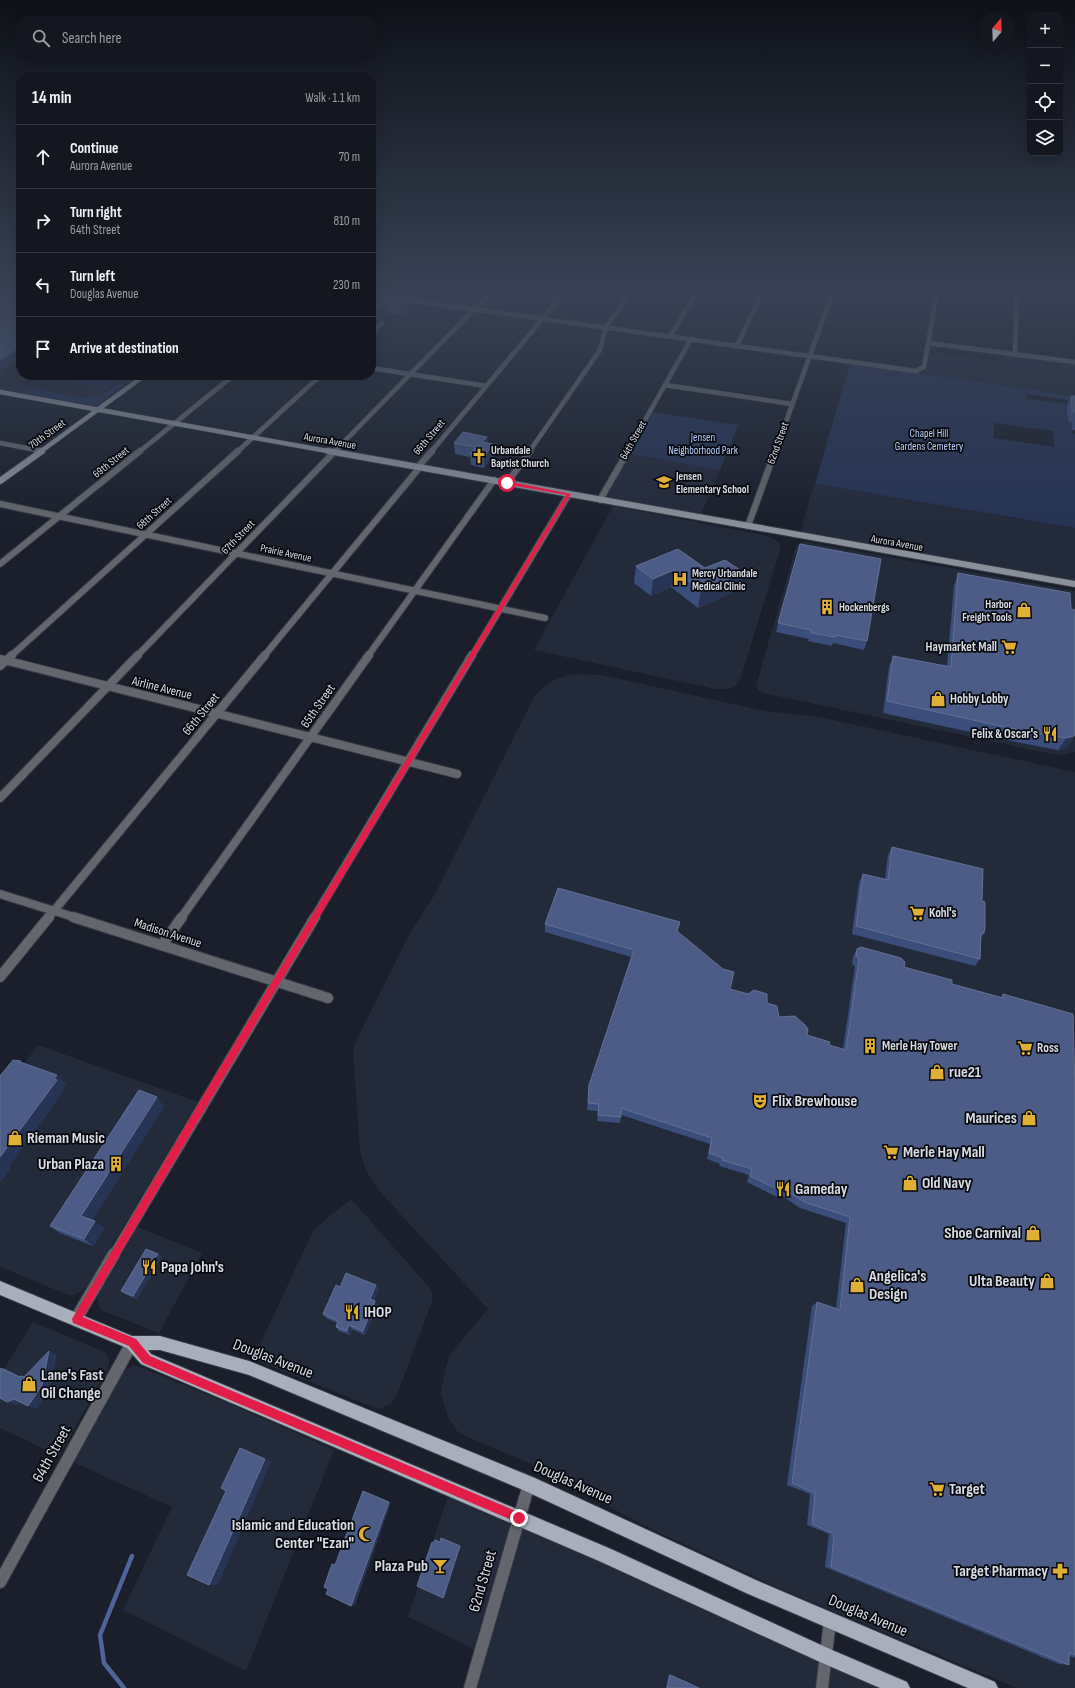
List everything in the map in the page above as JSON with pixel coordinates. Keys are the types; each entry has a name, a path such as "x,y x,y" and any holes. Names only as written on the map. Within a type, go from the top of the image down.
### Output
{"main road":[{"name":"Douglas Avenue","path":"0,1288 132,1343 160,1343 249,1368 529,1484 830,1621 989,1688"},
{"name":"Douglas Avenue","path":"132,1343 146,1359 519,1518 654,1577 826,1656 901,1688"}],"street":[{"path":"389,371 486,386"},
{"name":"67th Street","path":"0,798 236,552 414,371"},
{"name":"66th Street","path":"0,977 499,371"},
{"path":"507,483 585,371"},
{"name":"64th Street","path":"600,500 673,371"},
{"name":"62nd Street","path":"748,526 804,371"},
{"name":"70th Street","path":"0,481 138,380"},
{"name":"69th Street","path":"0,564 228,380"},
{"name":"68th Street","path":"0,666 3,660 146,534 316,380"},
{"path":"665,385 792,404"},
{"name":"Aurora Avenue","path":"0,392 494,480 656,510 665,514 709,523 716,521 748,526 1075,584"},
{"path":"0,443 42,450"},
{"name":"65th Street","path":"162,945 494,480"},
{"path":"76,1319 569,494"},
{"name":"Prairie Avenue","path":"0,504 236,552 545,618"},
{"name":"Airline Avenue","path":"3,660 457,774"},
{"name":"Madison Avenue","path":"0,894 328,998"},
{"name":"64th Street","path":"0,1582 132,1343"},
{"name":"62nd Street","path":"470,1688 529,1484"},
{"path":"822,1688 830,1621"}],"shaded area":[{"path":"0,371 16,371 16,380 138,380 99,409 0,392"},
{"path":"923,371 1075,371 1075,396 923,374"},
{"name":"Jensen Elementary School","path":"629,454 720,470 701,514 607,497"},
{"path":"814,484 1075,528 1075,584 799,536"},
{"path":"613,506 768,536 779,542 781,547 740,680 734,687 727,689 715,689 534,650"},
{"name":"Haymarket Mall","path":"806,542 1075,591 1075,752 1063,755 1052,754 763,693 758,690 756,686 796,546 800,543"},
{"name":"Merle Hay Mall","path":"579,674 602,675 765,711 819,717 1075,772 1075,1688 1017,1688 776,1587 643,1525 529,1463 463,1435 457,1431 448,1417 441,1393 445,1370 450,1354 488,1309 381,1193 366,1171 360,1151 353,1051 356,1041 410,933 435,894 534,697 542,688 552,681 565,676"},
{"path":"38,1045 198,1102 87,1287 71,1296 0,1267 0,1095"},
{"path":"351,1199 429,1287 433,1295 397,1395 389,1405 378,1409 253,1359 314,1229"},
{"path":"138,1227 202,1253 159,1333 103,1311 100,1309 97,1297"},
{"path":"33,1322 105,1352 109,1359 108,1369 59,1456 0,1428 0,1375"},
{"path":"135,1365 228,1403 334,1450 246,1671 123,1610 172,1507 73,1462 121,1375 127,1369"},
{"path":"465,1495 901,1688 470,1688 480,1654 464,1644 408,1617 447,1499"}],"green space":[{"name":"Chapel Hill Gardens Cemetery","path":"848,371 903,371 1075,396 1075,407 1071,416 1067,416 1067,422 1072,422 1073,434 1075,434 1075,528 815,484","holes":["1026,394 1067,400 1068,404 1027,399","994,423 1053,431 1054,447 994,438"]},
{"path":"37,380 60,380 58,381"},
{"path":"64,380 118,380 103,391 99,390 101,388 86,386 88,384 75,384"},
{"path":"126,380 131,380 98,404 89,403 97,404 96,405 20,393 29,387 72,396 101,396"},
{"name":"Jensen Neighborhood Park","path":"653,412 738,425 720,470 629,454"}],"building":[{"path":"1071,396 1075,396 1075,412 1072,411"},
{"path":"463,432 487,437 482,442 493,444 484,457 470,454 476,447 454,443"},
{"name":"Hockenbergs","path":"800,544 881,559 867,641 835,635 835,637 811,633 811,630 778,623"},
{"path":"678,549 705,568 725,560 743,572 701,591 674,570 653,579 636,566"},
{"name":"Haymarket Mall","path":"958,573 1070,593 1071,609 1075,610 1074,736 1066,738 1023,731 887,701 893,656 951,667"},
{"name":"Kohl's","path":"892,847 983,869 982,901 985,902 985,928 984,933 981,933 980,959 856,926 863,874 888,880"},
{"name":"Merle Hay Mall","path":"558,888 680,922 677,931 723,969 734,972 730,989 748,994 754,990 767,994 767,1003 777,1006 779,1017 795,1016 808,1029 807,1035 830,1042 829,1045 846,1050 859,959 856,956 857,949 861,947 901,958 905,962 904,967 952,980 952,984 1003,998 1003,994 1073,1014 1075,1090 1075,1655 1069,1653 1069,1665 831,1567 834,1534 812,1524 815,1493 792,1483 817,1302 840,1310 850,1217 804,1202 782,1188 781,1191 750,1176 752,1169 722,1160 723,1158 709,1153 712,1138 621,1108 621,1117 598,1115 599,1104 588,1103 589,1085 634,950 545,924"},
{"name":"Rieman Music","path":"13,1060 21,1061 20,1062 57,1075 54,1079 57,1080 0,1157 0,1076"},
{"path":"139,1090 157,1097 81,1216 95,1221 84,1239 50,1226"},
{"path":"146,1249 158,1254 133,1296 121,1291"},
{"name":"IHOP","path":"346,1273 376,1285 370,1299 375,1301 363,1331 349,1325 347,1331 336,1327 338,1321 323,1314 336,1285 340,1287"},
{"name":"Lane's Fast Oil Change","path":"49,1351 42,1385 28,1406 14,1399 7,1402 0,1398 1,1368 20,1377 24,1377"},
{"path":"240,1448 265,1459 209,1585 187,1575 226,1491 221,1488"},
{"name":"Islamic and Education Center \"Ezan\"","path":"363,1491 389,1502 351,1606 326,1594 328,1589 324,1587 332,1564 335,1565"},
{"name":"Plaza Pub","path":"441,1538 460,1546 443,1598 417,1586 432,1542 434,1543 435,1540 440,1542"},
{"path":"670,1675 699,1688 667,1688"}],"waterway":[{"path":"124,1688 104,1663 100,1635 132,1556"}],"place":[{"name":"Urbandale Baptist Church","path":"479,456"},
{"name":"Jensen Elementary School","path":"664,482"},
{"name":"Mercy Urbandale Medical Clinic","path":"680,579"},
{"name":"Hockenbergs","path":"827,607"},
{"name":"Harbor Freight Tools","path":"1024,610"},
{"name":"Haymarket Mall","path":"1009,647"},
{"name":"Hobby Lobby","path":"938,699"},
{"name":"Felix & Oscar's","path":"1050,734"},
{"name":"Kohl's","path":"917,913"},
{"name":"Merle Hay Tower","path":"870,1046"},
{"name":"Ross","path":"1025,1048"},
{"name":"rue21","path":"937,1072"},
{"name":"Flix Brewhouse","path":"760,1101"},
{"name":"Maurices","path":"1029,1118"},
{"name":"Rieman Music","path":"15,1138"},
{"name":"Merle Hay Mall","path":"891,1152"},
{"name":"Urban Plaza","path":"116,1164"},
{"name":"Old Navy","path":"910,1183"},
{"name":"Gameday","path":"783,1189"},
{"name":"Shoe Carnival","path":"1033,1233"},
{"name":"Papa John's","path":"149,1267"},
{"name":"Ulta Beauty","path":"1047,1281"},
{"name":"Angelica's Design","path":"857,1285"},
{"name":"IHOP","path":"352,1312"},
{"name":"Lane's Fast Oil Change","path":"29,1384"},
{"name":"Target","path":"937,1489"},
{"name":"Islamic and Education Center \"Ezan\"","path":"366,1534"},
{"name":"Plaza Pub","path":"440,1566"},
{"name":"Target Pharmacy","path":"1060,1571"}],"route":[{"path":"507,483 569,494 212,1089 76,1319 132,1343 146,1359 519,1518"}]}
